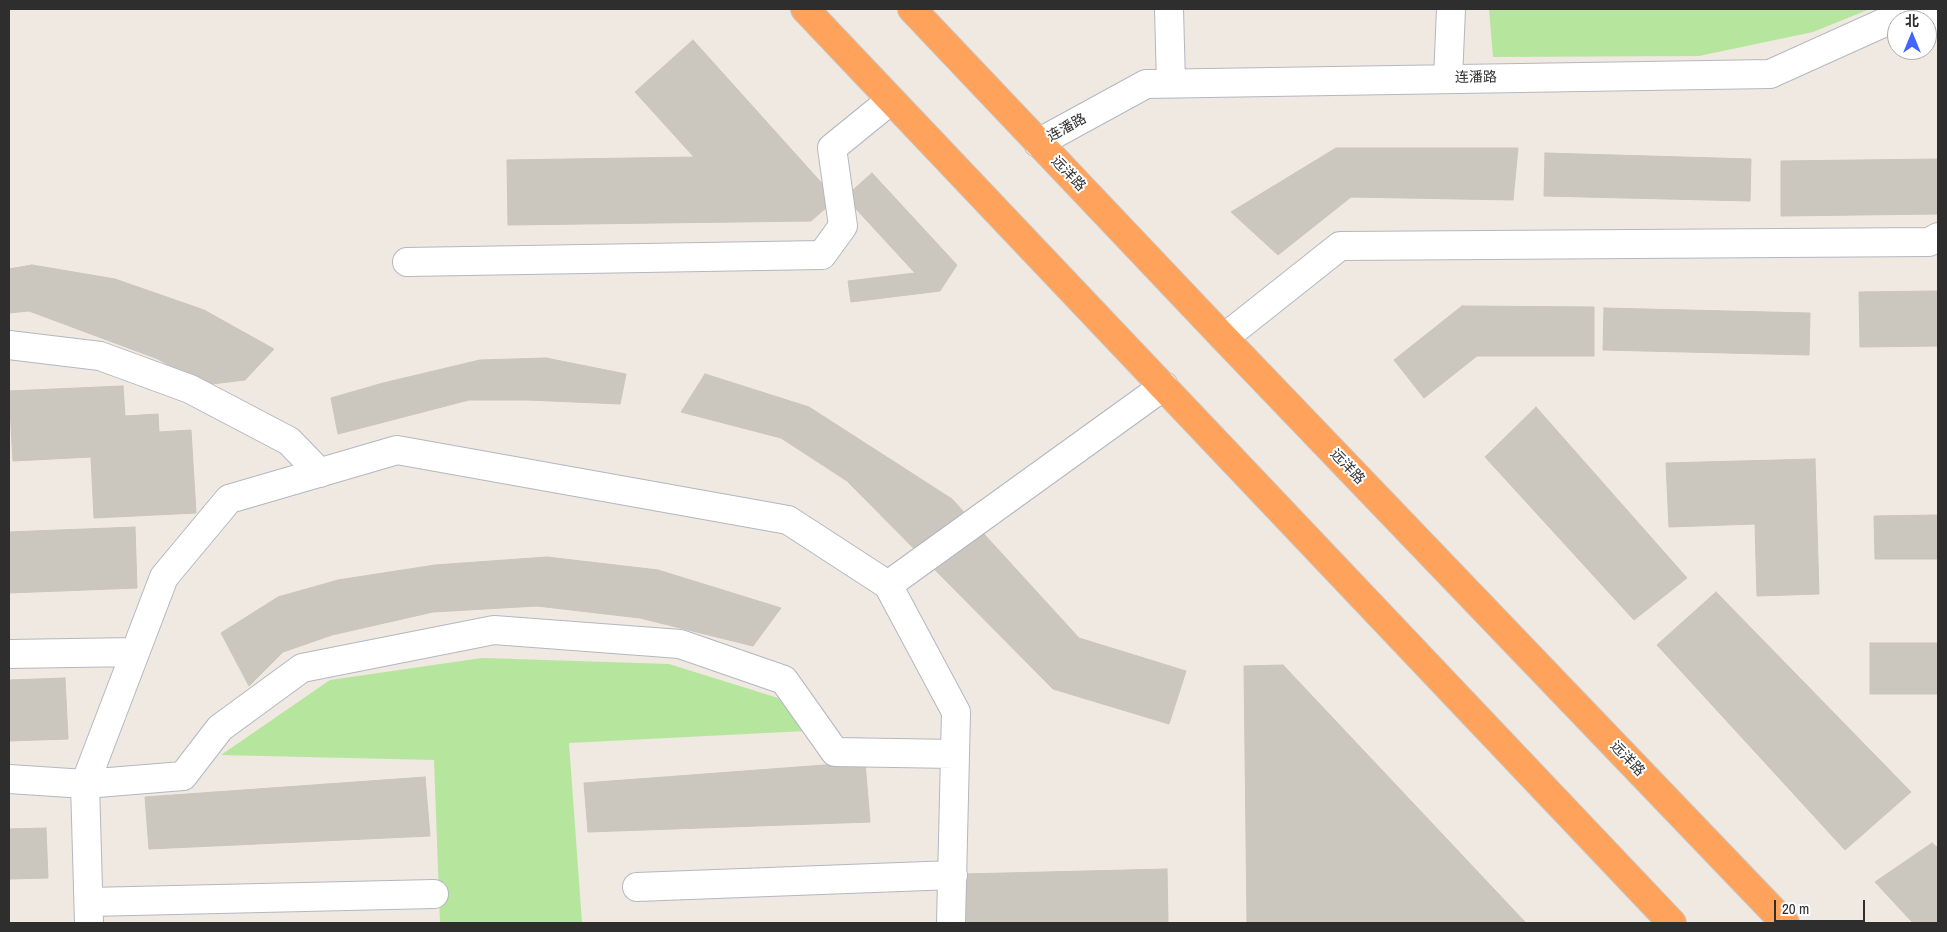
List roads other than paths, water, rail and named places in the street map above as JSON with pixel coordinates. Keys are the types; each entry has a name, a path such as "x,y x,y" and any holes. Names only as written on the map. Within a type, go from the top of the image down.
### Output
{"highway":[{"path":"805,9 1672,923"},
{"name":"远洋路","path":"912,9 1224,338 1785,923"}],"street":[{"path":"1170,9 1171,84"},
{"path":"1448,79 1451,9"},
{"name":"连潘路","path":"1038,143 1146,84 1770,74 1914,9"},
{"path":"1926,9 1938,23"},
{"path":"407,262 822,255 843,226 832,148 891,100"},
{"path":"1224,338 1340,246 1929,242 1938,237"},
{"path":"9,345 100,356 190,389 289,441 320,473"},
{"path":"888,585 1164,386"},
{"path":"434,894 89,913 85,784 164,577 229,499 398,450 788,520 888,585 956,712 952,923"},
{"path":"9,779 85,784 183,776 220,728 302,668 494,630 680,644 784,680 835,752 955,754"},
{"path":"9,654 136,652"},
{"path":"637,887 952,875"}]}
